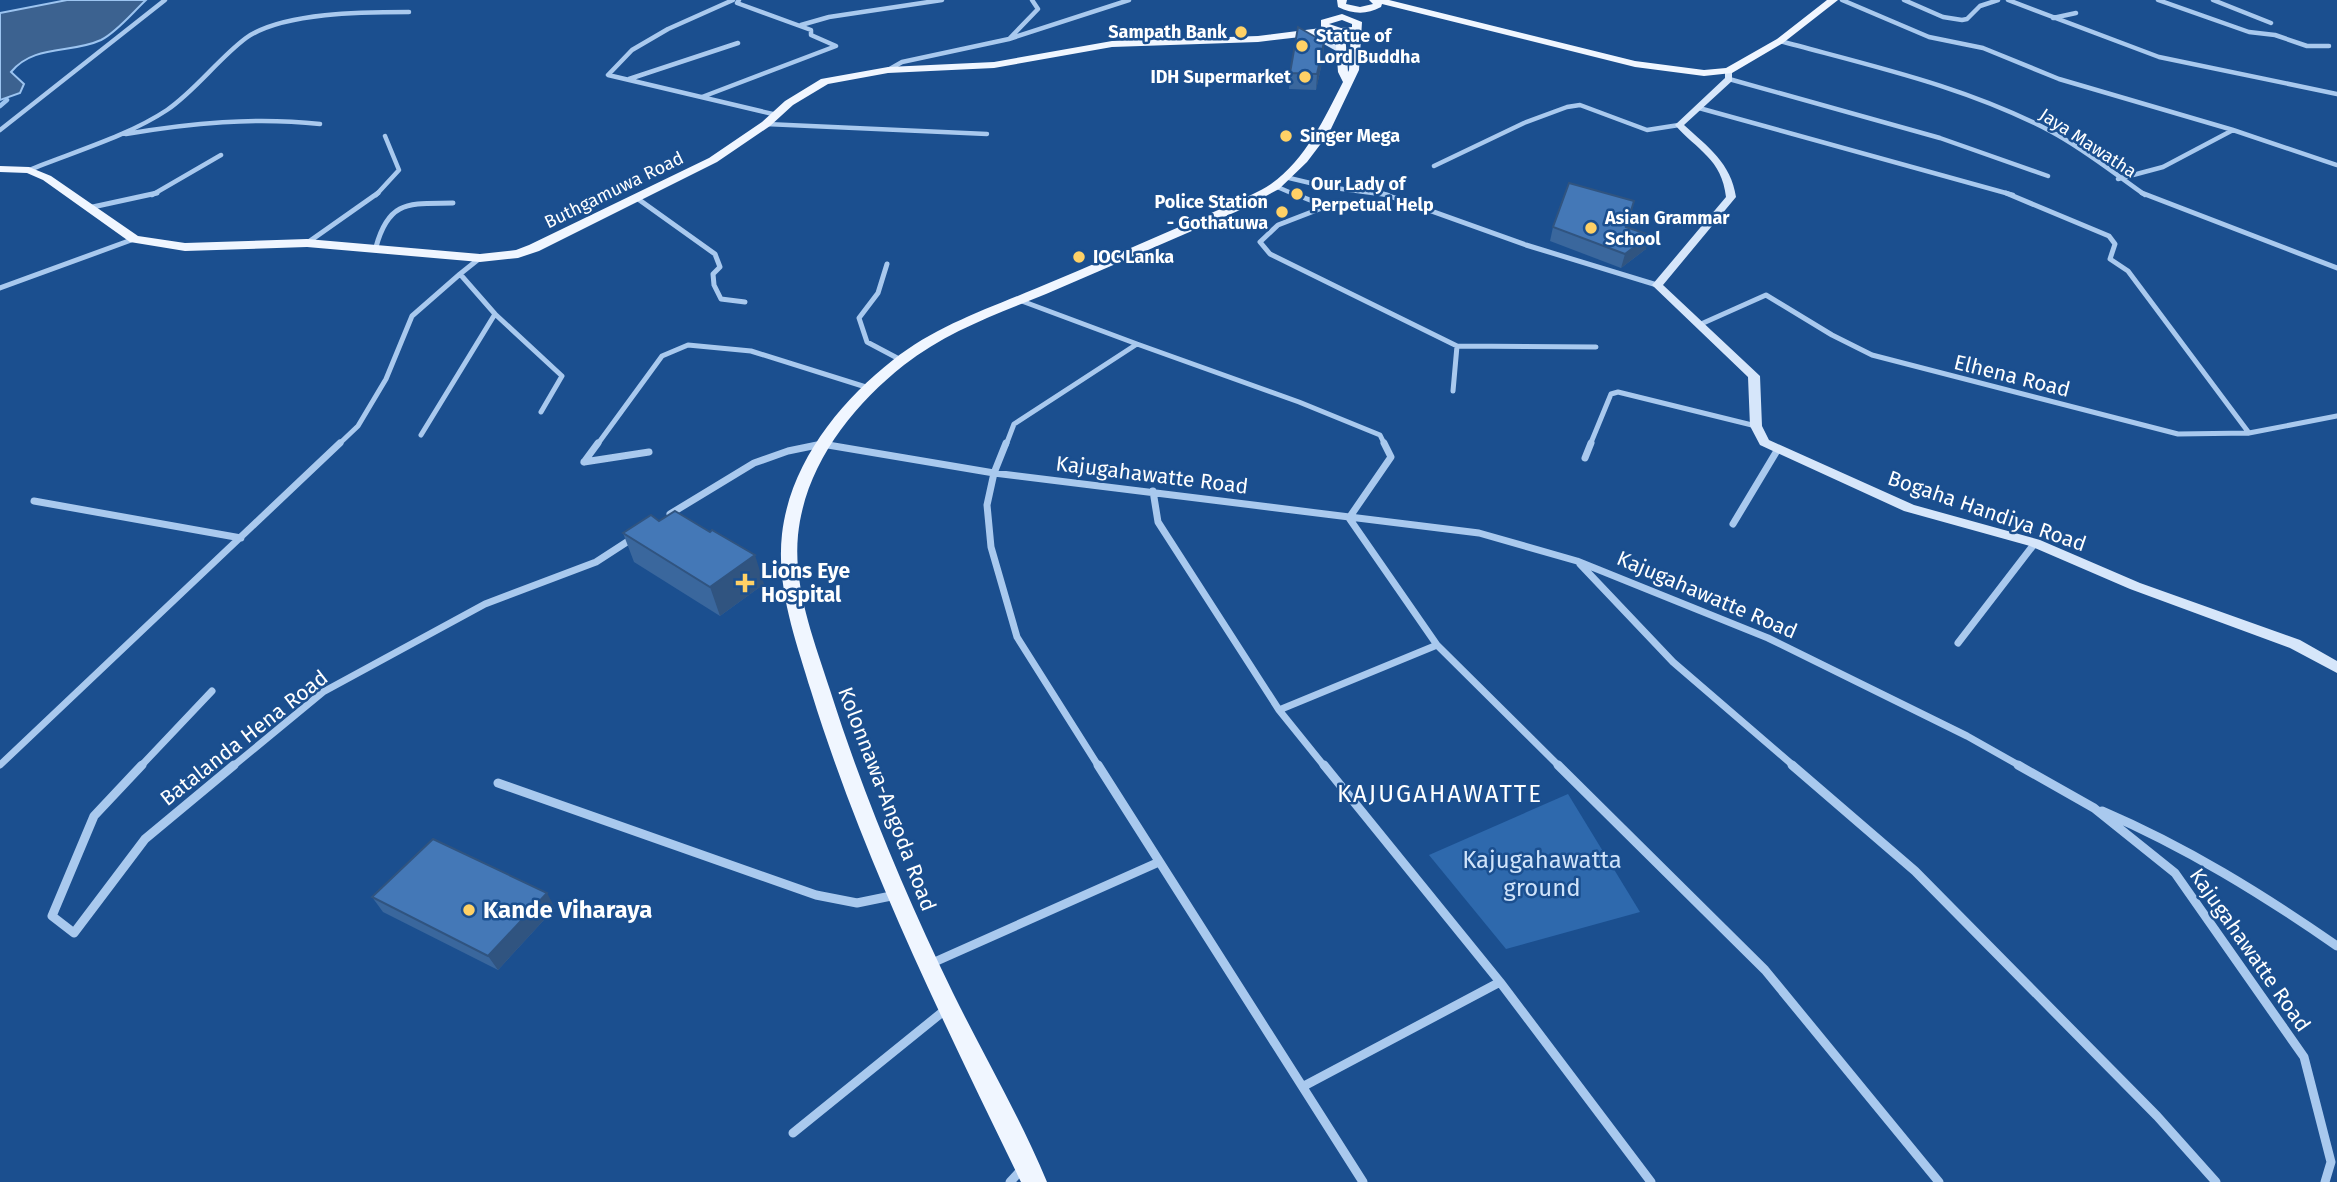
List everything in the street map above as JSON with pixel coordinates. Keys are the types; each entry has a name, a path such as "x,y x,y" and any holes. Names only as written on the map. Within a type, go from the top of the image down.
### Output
{"main road":[{"path":"1348,80 1343,72 1341,50 1332,25 1342,3 1419,10 1635,64 1728,75 1780,41 1833,0"},
{"path":"1332,25 1356,25 1373,5"},
{"path":"1332,25 1351,19 1356,25"},
{"name":"Buthgamuwa Road","path":"0,169 29,170 47,177 134,239 185,247 307,243 480,258 518,254 638,200 713,160 766,124 789,103 825,80 888,70 994,65 1112,44 1288,36 1332,25"},
{"name":"Buthgamuwa Road","path":"1238,39 1332,25"},
{"name":"Kolonnawa-Angoda Road","path":"1034,1182 896,895 831,730 794,602 789,562 797,496 822,444 837,422 869,388 901,360 958,328 1236,207 1280,182 1323,133 1354,70 1356,25"}],"street":[{"path":"0,130 165,0"},
{"path":"733,0 668,29 632,50 608,75 777,115"},
{"path":"701,97 836,46 811,35 811,30 737,3 739,0"},
{"path":"800,25 829,17 943,0"},
{"path":"1009,39 1038,9 1032,0"},
{"path":"888,70 902,62 1009,39 1129,0"},
{"path":"1842,0 1929,37 1983,48 2059,79 2234,130 2337,165"},
{"path":"1905,0 1943,18 1962,20 1967,19 1980,6 1998,0"},
{"path":"2008,0 2158,57 2337,94"},
{"path":"2158,0 2249,32 2275,35 2307,46 2329,46"},
{"path":"2213,0 2271,23"},
{"path":"29,170 113,137 168,109 248,37 259,32 324,15 409,12"},
{"path":"2052,18 2076,13"},
{"path":"1288,36 1316,37 1341,50"},
{"name":"Jaya Mawatha","path":"1780,41 1933,83 2010,112 2054,133 2117,179 2147,196 2337,268"},
{"path":"627,80 738,43"},
{"path":"1434,166 1524,123 1567,107 1580,105 1647,130 1679,125 1699,108 1728,75 1940,138 2048,176"},
{"path":"1699,108 2001,191 2109,236 2115,244 2110,259 2127,271 2249,433"},
{"path":"113,137 242,118 280,118 320,124"},
{"path":"766,124 871,131 927,130 987,134"},
{"path":"1657,285 1731,197 1730,182 1718,158 1679,125"},
{"path":"2117,179 2132,178 2175,163 2234,130"},
{"path":"307,243 374,197 399,170 385,136"},
{"path":"88,208 155,194 221,155"},
{"path":"1280,182 1382,193 1401,198 1526,245 1657,285 1754,376 1756,426 1618,392 1611,394 1585,458"},
{"path":"1280,182 1322,208 1287,222 1262,236 1260,242 1270,254 1457,346 1596,347"},
{"path":"638,200 715,254 720,267 713,274 714,285 721,299 745,302"},
{"path":"376,247 386,216 392,210 405,205 453,203"},
{"path":"0,288 134,239"},
{"path":"0,765 358,426 386,379 412,316 480,258"},
{"path":"887,264 878,293 859,318 867,342 901,360"},
{"path":"460,274 495,314 562,376 541,412"},
{"name":"Elhena Road","path":"1701,324 1766,295 1872,355 2178,434 2249,433 2337,416"},
{"path":"1019,300 1299,402 1380,435 1391,457 1349,518 1437,645 1765,970 1939,1182"},
{"path":"422,435 495,314"},
{"path":"1137,344 1014,424 993,473 987,505 991,547 1017,636 1363,1182"},
{"path":"649,452 584,462 663,356 688,345 751,351 869,388"},
{"path":"1453,391 1457,346"},
{"name":"Bogaha Handiya Road","path":"1756,426 1764,442 1909,508 2035,543 2135,586 2295,644 2337,668"},
{"path":"661,520 754,463 788,451 822,444"},
{"name":"Kajugahawatte Road","path":"822,444 993,473 1479,533 1577,561 1768,638 1967,736 2095,808 2175,873 2304,1057 2331,1162 2325,1182"},
{"path":"1733,524 1778,449"},
{"path":"1153,491 1158,522 1279,710 1500,982 1651,1182"},
{"path":"34,501 241,538"},
{"name":"Batalanda Hena Road","path":"212,691 94,816 52,916 74,933 145,839 323,692 485,604 596,562 640,534"},
{"path":"1958,643 2035,543"},
{"path":"1577,561 1673,662 1914,871 2157,1116 2216,1182"},
{"path":"1279,710 1437,645"},
{"path":"498,783 816,895 857,903 896,895"},
{"path":"2095,808 2144,827 2253,888 2337,946"},
{"path":"929,965 1159,862"},
{"path":"1304,1086 1500,982"},
{"path":"793,1133 949,1007"},
{"path":"1010,1182 1026,1165"}],"green space":[{"name":"Kajugahawatta ground","path":"1568,794 1640,912 1506,949 1429,855"}],"shaded area":[{"path":"67,0 146,0 119,27 101,40 42,53 20,63 11,72 24,84 20,93 0,100 0,13"}],"building":[{"path":"1298,27 1324,42 1317,74 1290,73"},
{"name":"Asian Grammar School","path":"1569,183 1634,201 1626,227 1650,235 1625,254 1553,227"},
{"path":"675,511 755,555 710,587 623,533 651,515 659,521"},
{"name":"Kande Viharaya","path":"433,839 547,893 488,956 372,897"}],"waterway":[{"path":"0,106 7,100"}],"place":[{"name":"Sampath Bank","path":"1241,32"},
{"name":"Statue of Lord Buddha","path":"1302,46"},
{"name":"IDH Supermarket","path":"1305,77"},
{"name":"Singer Mega","path":"1286,136"},
{"name":"Our Lady of Perpetual Help","path":"1297,194"},
{"name":"Police Station - Gothatuwa","path":"1282,212"},
{"name":"Asian Grammar School","path":"1591,228"},
{"name":"IOC Lanka","path":"1079,257"},
{"name":"Lions Eye Hospital","path":"745,583"},
{"name":"Kande Viharaya","path":"469,910"}],"district":[{"name":"KAJUGAHAWATTE","path":"1440,794"}]}
